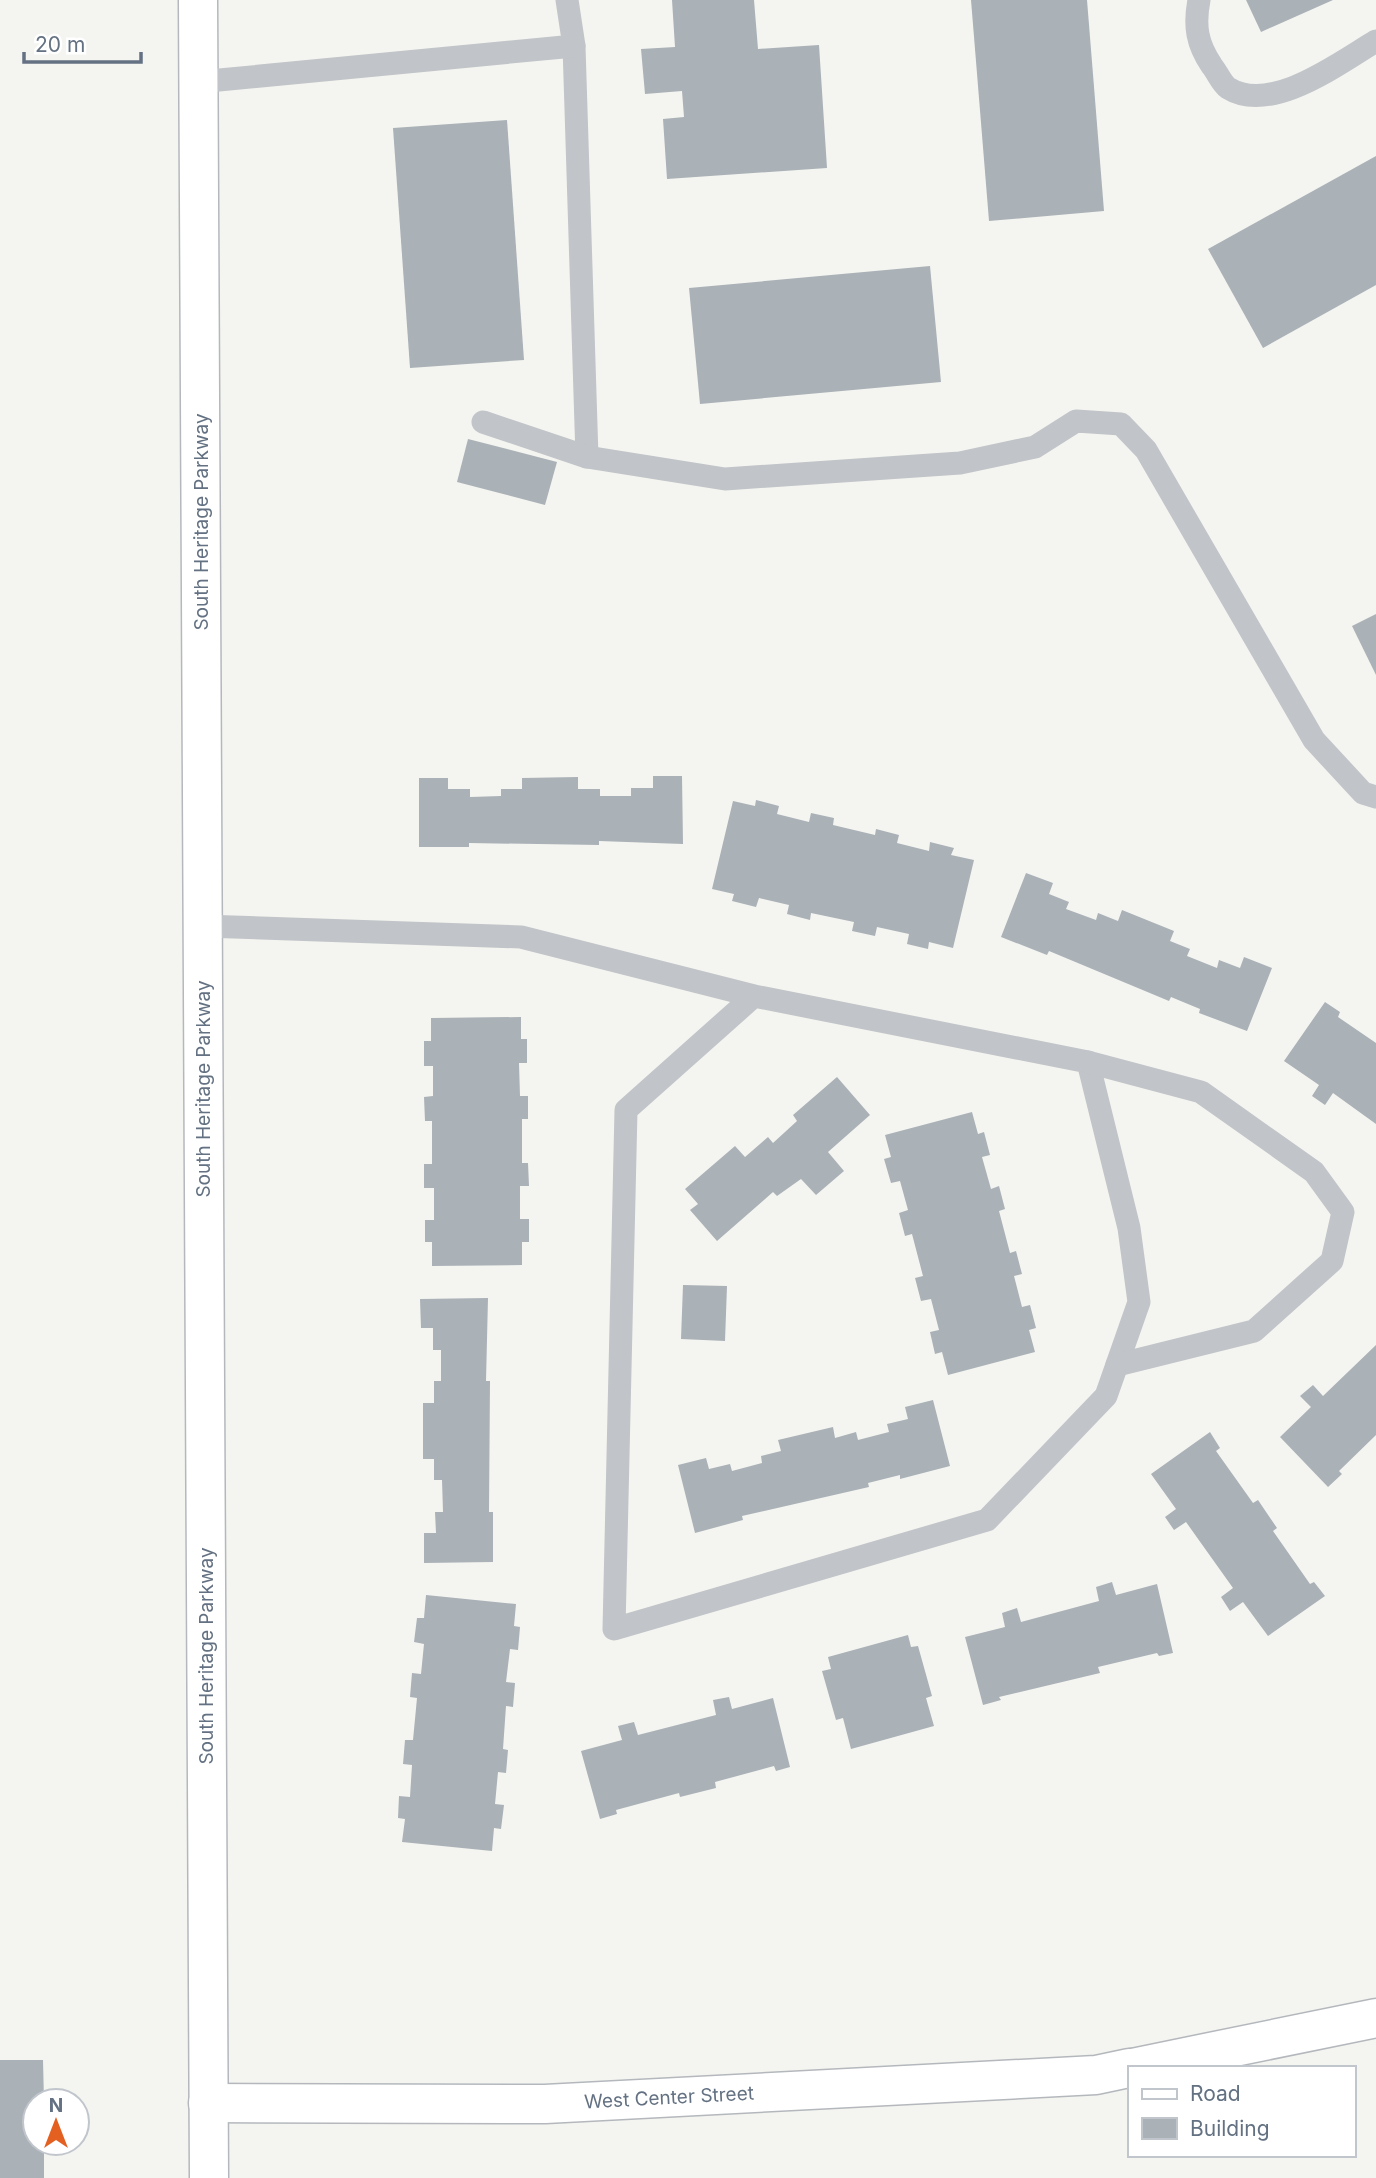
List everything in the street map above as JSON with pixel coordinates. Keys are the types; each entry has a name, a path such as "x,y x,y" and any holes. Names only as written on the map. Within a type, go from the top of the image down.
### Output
{"main road":[{"name":"South Heritage Parkway","path":"198,0 209,2178"},
{"name":"West Center Street","path":"1140,2066 1376,2018"},
{"name":"West Center Street","path":"208,2103 545,2104 1096,2075 1128,2068"}],"lane":[{"path":"567,0 574,46 587,457"},
{"path":"1199,0 1195,24 1202,50 1227,88 1256,97 1297,88 1376,41"},
{"path":"198,82 574,46"},
{"path":"483,422 587,457 724,479 960,463 1035,446 1076,421 1121,424 1146,450 1314,740 1363,793 1376,797"},
{"path":"203,926 522,937 754,996 1087,1062 1201,1091 1314,1172 1343,1212 1332,1261 1254,1331 1117,1365"},
{"path":"754,996 626,1110 614,1629 987,1520 1106,1396 1139,1302 1129,1228 1087,1062"}],"building":[{"path":"672,0 754,0 758,49 819,45 827,168 667,179 663,119 684,117 682,91 645,94 641,49 675,47"},
{"path":"971,0 1087,0 1104,211 989,221"},
{"path":"1246,0 1333,0 1261,32"},
{"path":"507,120 524,360 410,368 393,128"},
{"path":"1376,156 1376,285 1263,348 1208,249"},
{"path":"930,266 941,382 700,404 689,288"},
{"path":"468,439 557,462 545,505 457,482"},
{"path":"1376,614 1376,675 1352,626"},
{"path":"653,776 682,776 683,844 599,841 599,845 469,843 469,847 419,847 419,778 448,778 448,789 470,789 470,797 501,796 501,789 522,789 522,778 578,777 578,789 600,789 600,796 631,796 631,788 653,788"},
{"path":"756,800 779,806 777,814 809,822 811,813 834,818 833,825 875,835 876,829 899,835 897,843 929,851 930,842 954,848 951,855 974,860 953,948 929,942 928,949 907,944 909,934 877,927 875,936 852,931 854,922 811,913 810,920 787,914 789,905 759,898 756,907 732,901 734,894 712,889 733,801 755,806"},
{"path":"1026,873 1053,883 1049,894 1069,902 1066,909 1096,920 1098,913 1118,921 1122,910 1174,931 1170,941 1190,949 1187,956 1217,968 1219,960 1240,968 1244,957 1272,968 1247,1031 1199,1013 1200,1009 1171,997 1169,1001 1049,951 1047,955 1001,937"},
{"path":"1325,1002 1340,1012 1338,1017 1376,1043 1376,1124 1333,1093 1325,1105 1312,1096 1319,1085 1284,1061"},
{"path":"521,1017 521,1039 527,1039 527,1063 519,1063 520,1096 528,1096 528,1119 522,1119 522,1163 528,1163 529,1186 520,1186 520,1219 529,1219 529,1242 522,1242 522,1265 432,1266 432,1242 425,1242 425,1220 434,1220 434,1188 424,1188 424,1164 432,1164 432,1121 425,1121 424,1097 433,1096 433,1066 424,1066 424,1041 431,1041 431,1018"},
{"path":"837,1077 870,1115 828,1152 844,1171 816,1195 801,1179 777,1196 773,1192 717,1241 690,1210 698,1204 685,1189 735,1146 745,1157 768,1137 773,1143 797,1121 793,1115"},
{"path":"972,1112 978,1134 984,1132 990,1155 982,1157 991,1189 999,1186 1005,1209 999,1211 1010,1253 1016,1251 1022,1274 1014,1276 1022,1307 1030,1305 1036,1328 1029,1330 1035,1352 948,1375 942,1352 935,1354 930,1332 939,1330 931,1299 921,1301 915,1278 923,1276 912,1234 905,1236 899,1213 908,1210 900,1181 891,1183 884,1159 891,1157 885,1135"},
{"path":"683,1285 727,1286 725,1341 681,1339"},
{"path":"488,1298 486,1381 490,1381 489,1512 493,1512 493,1562 424,1563 424,1533 436,1533 435,1512 443,1512 442,1480 434,1480 434,1459 423,1459 423,1403 434,1403 434,1381 441,1381 441,1350 433,1350 433,1328 421,1328 420,1299"},
{"path":"1376,1345 1376,1435 1339,1471 1342,1474 1328,1487 1280,1437 1311,1407 1300,1396 1313,1385 1323,1396"},
{"path":"933,1400 950,1466 900,1479 900,1475 868,1483 869,1487 742,1516 743,1520 695,1533 678,1465 706,1458 709,1469 730,1464 732,1471 762,1463 761,1456 781,1451 778,1440 833,1427 835,1438 856,1432 858,1440 889,1432 887,1424 908,1419 905,1407"},
{"path":"1210,1432 1220,1448 1216,1451 1253,1503 1258,1500 1277,1528 1273,1531 1310,1584 1314,1582 1325,1596 1268,1636 1243,1602 1230,1611 1221,1597 1233,1588 1186,1522 1174,1530 1165,1517 1176,1509 1151,1474"},
{"path":"1112,1582 1116,1595 1157,1584 1173,1653 1159,1656 1157,1653 1098,1667 1100,1673 999,1697 1001,1700 983,1705 965,1637 1005,1627 1002,1613 1017,1608 1021,1622 1099,1601 1096,1587"},
{"path":"426,1595 516,1604 514,1626 520,1627 518,1650 510,1649 506,1682 515,1683 513,1707 506,1706 503,1749 508,1750 506,1773 498,1772 495,1804 504,1805 501,1829 494,1828 492,1851 402,1842 405,1819 398,1818 399,1796 410,1797 412,1765 403,1764 405,1740 413,1740 417,1698 410,1697 412,1673 421,1674 424,1644 414,1642 417,1618 424,1618"},
{"path":"908,1635 911,1647 918,1646 932,1696 926,1698 934,1726 851,1749 843,1718 836,1720 822,1671 831,1669 828,1657"},
{"path":"729,1697 732,1709 773,1698 790,1767 776,1771 774,1766 715,1782 716,1788 680,1797 679,1793 616,1810 617,1814 600,1819 581,1751 622,1740 618,1726 634,1722 638,1735 716,1715 713,1700"},
{"path":"0,2060 43,2060 44,2087 21,2087 21,2157 44,2157 44,2178 0,2178"}]}
